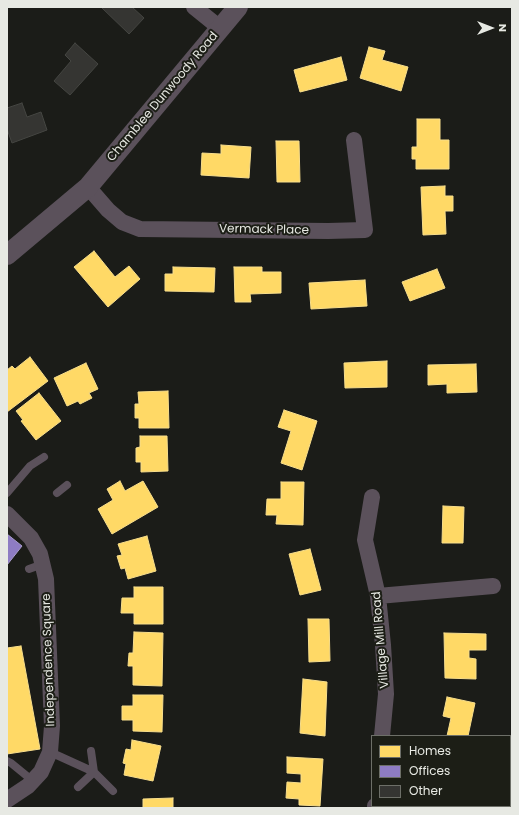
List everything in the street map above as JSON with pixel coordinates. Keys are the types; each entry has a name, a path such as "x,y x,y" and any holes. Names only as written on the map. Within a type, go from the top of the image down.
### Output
{"street":[{"path":"194,7 220,28"},
{"name":"Chamblee Dunwoody Road","path":"7,255 88,187 236,8"},
{"name":"Vermack Place","path":"88,187 108,210 122,222 140,229 364,230 354,140"},
{"name":"Village Mill Road","path":"372,497 365,540 378,596 383,645 386,694 382,735"},
{"name":"Independence Square","path":"7,514 31,538 40,554 36,567 46,579 52,726 50,752 41,772 28,786 7,800"},
{"path":"378,596 493,586"}],"lane":[{"path":"7,493 30,466 44,457"},
{"path":"57,493 68,485"},
{"path":"91,750 94,772"},
{"path":"50,752 94,772 113,791"},
{"path":"7,761 33,781"},
{"path":"78,787 94,772"}],"building: Homes":[{"path":"369,47 385,51 382,60 408,67 401,91 360,78"},
{"path":"341,57 347,80 300,92 294,70"},
{"path":"417,119 440,119 440,140 449,140 449,169 416,169 416,159 412,159 412,147 417,147"},
{"path":"276,141 299,141 300,182 277,182"},
{"path":"221,145 251,147 249,178 201,175 202,153 221,154"},
{"path":"445,186 445,196 453,196 453,211 445,211 446,234 423,235 421,187"},
{"path":"94,251 115,277 129,266 140,279 108,307 74,267"},
{"path":"173,267 215,268 214,292 165,291 165,274 173,274"},
{"path":"234,267 262,267 262,272 281,272 281,293 250,294 251,302 235,302"},
{"path":"437,269 445,288 410,301 402,282"},
{"path":"365,280 367,306 311,309 309,283"},
{"path":"30,357 48,381 7,412 7,370 12,366 15,369"},
{"path":"387,361 387,387 345,388 344,363"},
{"path":"86,363 98,389 89,393 92,398 80,404 78,401 67,406 54,378"},
{"path":"476,364 477,392 447,393 447,384 428,385 428,365"},
{"path":"168,391 169,428 139,428 139,418 135,418 135,404 139,404 138,392"},
{"path":"39,393 61,421 36,440 21,421 23,420 16,411"},
{"path":"284,410 317,421 302,470 281,463 291,431 278,427"},
{"path":"140,436 167,436 168,471 141,472 141,462 136,462 136,448 140,447"},
{"path":"120,481 125,491 143,481 158,507 112,534 98,509 113,500 107,489"},
{"path":"281,482 304,482 303,525 276,524 277,515 266,515 267,499 281,499"},
{"path":"443,506 464,507 463,543 442,543"},
{"path":"147,536 156,571 128,579 125,568 121,569 117,556 122,555 118,544"},
{"path":"310,549 321,590 300,595 289,554"},
{"path":"134,587 163,587 163,624 134,624 134,613 121,613 122,598 134,598"},
{"path":"308,619 329,619 330,661 309,662"},
{"path":"134,632 163,633 162,686 133,685 133,666 128,666 129,653 133,653"},
{"path":"444,633 486,634 486,650 469,650 469,658 476,659 476,679 445,678"},
{"path":"21,646 40,749 7,754 7,648"},
{"path":"303,679 327,682 325,736 300,733"},
{"path":"133,695 163,695 162,732 133,731 133,720 122,720 122,706 133,706"},
{"path":"447,697 475,703 468,735 447,735 451,718 443,716"},
{"path":"132,740 161,746 153,781 124,775 126,764 123,763 126,749 131,750"},
{"path":"287,757 323,759 320,806 299,805 299,799 286,798 287,782 301,783 301,774 287,773"},
{"path":"173,798 173,808 143,808 143,799"},
{"path":"512,799 512,808 491,808 511,807"}],"building: Offices":[{"path":"7,534 22,546 7,565"}],"building: Other":[{"path":"101,7 132,7 144,18 129,34"},
{"path":"75,43 98,64 70,95 54,81 71,61 65,55"},
{"path":"22,103 27,117 41,112 47,130 12,143 7,129 7,108"}]}
